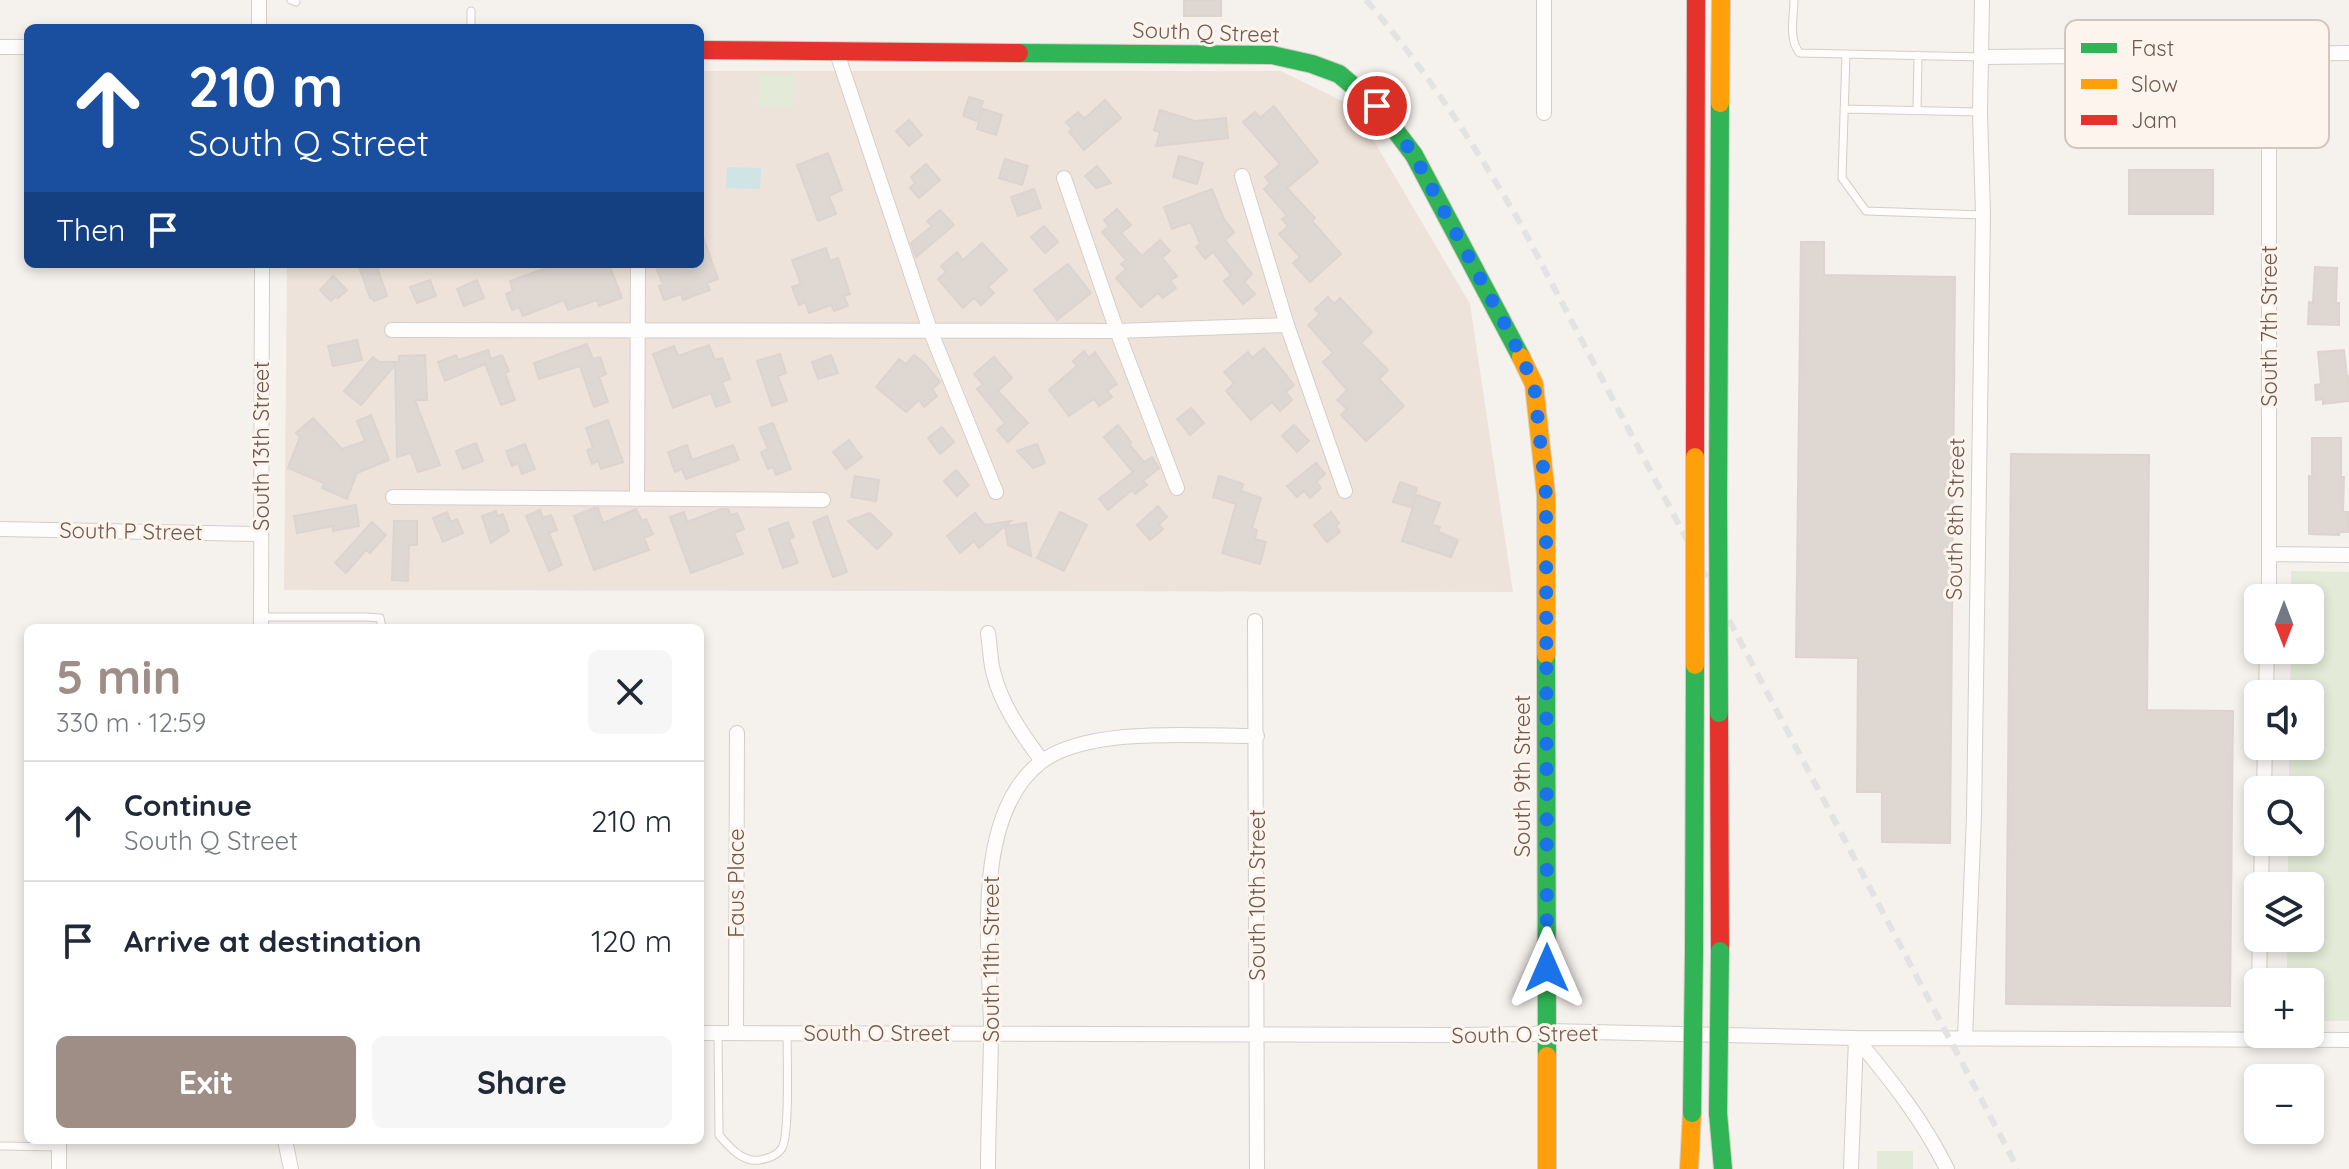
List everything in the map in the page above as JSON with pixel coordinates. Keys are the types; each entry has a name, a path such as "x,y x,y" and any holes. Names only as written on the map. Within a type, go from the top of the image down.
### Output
{"main road":[{"path":"1689,1169 1694,952 1696,0"},
{"path":"1721,0 1718,1113 1723,1169"},
{"name":"South Q Street","path":"704,50 1272,55 1303,61 1339,74 1377,106 1414,155 1534,384"},
{"name":"South 9th Street","path":"1534,384 1546,495 1547,1169"}],"street":[{"path":"259,0 259,24"},
{"path":"1544,0 1544,113"},
{"name":"South 8th Street","path":"1965,1038 1974,816 1983,215 1980,112 1982,0"},
{"path":"0,47 24,47"},
{"path":"836,50 930,330 996,492"},
{"path":"2329,53 2349,53"},
{"path":"1982,57 2065,56"},
{"name":"South 7th Street","path":"2269,148 2269,584"},
{"path":"1242,176 1287,325 1345,491"},
{"path":"1064,178 1117,331 1177,488"},
{"name":"South 13th Street","path":"261,623 262,268"},
{"path":"637,499 638,268"},
{"path":"392,330 1117,331 1287,325"},
{"path":"393,497 823,500"},
{"name":"South P Street","path":"0,529 261,534"},
{"path":"2270,554 2349,555"},
{"name":"South 10th Street","path":"1255,621 1257,1169"},
{"path":"988,633 992,669 1000,694 1021,734 1042,761 1086,743 1117,736 1257,736"},
{"name":"Faus Place","path":"736,1033 737,733"},
{"name":"South 11th Street","path":"988,1169 990,875 997,833 1009,805 1024,780 1042,761"},
{"name":"South O Street","path":"704,1033 1463,1035 1547,1031 1856,1038 2244,1040"},
{"path":"1851,1169 1856,1038"},
{"path":"1856,1038 1922,1123 1947,1169"},
{"name":"South O Street","path":"2324,1040 2349,1040"},
{"path":"59,1144 59,1169"},
{"path":"286,1144 291,1169"}],"lane":[{"path":"1794,0 1793,40 1795,49 1800,53 1982,57"},
{"path":"471,11 471,24"},
{"path":"1846,54 1842,178 1866,211 1983,215"},
{"path":"1917,110 1918,55"},
{"path":"1844,109 1980,112"},
{"path":"261,623 365,617 380,618 381,624"},
{"path":"718,1033 719,1135 733,1151 754,1161 771,1157 782,1148 786,1130 787,1034"},
{"path":"0,1146 59,1144"}],"shaded area":[{"path":"704,71 1281,71 1354,107 1470,304 1513,592 284,590 287,268 704,268"},
{"path":"727,167 761,168 760,189 726,188"}],"green space":[{"path":"760,74 793,75 793,108 759,107"},
{"path":"2291,571 2349,572 2349,1021 2324,1021 2324,968 2287,968 2287,952 2324,952 2324,872 2288,872 2288,856 2324,856 2324,776 2289,776 2289,760 2324,760 2324,680 2290,680 2291,664 2324,664 2324,584 2291,584"},
{"path":"1877,1151 1913,1151 1913,1169 1877,1169"}],"building":[{"path":"1184,0 1221,0 1221,16 1184,16"},
{"path":"969,97 983,101 977,121 963,116"},
{"path":"1105,100 1121,118 1084,150 1069,132 1072,129 1066,122 1078,112 1084,119"},
{"path":"1274,106 1318,162 1287,188 1315,218 1312,221 1341,254 1310,282 1293,263 1300,257 1279,234 1288,226 1282,219 1287,216 1264,189 1270,183 1265,177 1280,164 1243,122 1255,112 1260,118"},
{"path":"983,109 1002,115 996,135 977,129"},
{"path":"1160,110 1195,121 1226,118 1228,138 1156,146 1160,132 1154,130"},
{"path":"909,120 922,135 909,146 896,131"},
{"path":"828,153 842,190 829,196 836,214 818,221 797,165"},
{"path":"1179,156 1203,163 1197,184 1173,177"},
{"path":"1005,159 1028,166 1022,185 999,178"},
{"path":"926,164 940,180 919,198 910,188 915,183 911,177"},
{"path":"1097,166 1111,183 1096,188 1085,176"},
{"path":"2129,170 2213,170 2213,214 2129,214"},
{"path":"1034,189 1041,208 1018,216 1011,197"},
{"path":"1212,189 1224,219 1234,232 1225,240 1252,274 1244,282 1255,294 1243,304 1224,281 1231,275 1213,252 1205,259 1196,247 1200,244 1191,222 1172,229 1164,207"},
{"path":"1117,209 1131,225 1121,233 1142,256 1160,240 1170,251 1162,258 1177,276 1170,281 1176,288 1163,298 1158,293 1141,307 1116,278 1126,269 1121,264 1126,260 1102,232 1109,226 1104,220"},
{"path":"940,210 954,225 916,257 911,243 932,226 927,221"},
{"path":"1044,226 1058,242 1045,253 1031,237"},
{"path":"704,240 718,279 707,283 710,290 683,300 681,294 664,300 659,286 663,285 657,268 704,268"},
{"path":"1801,242 1824,242 1824,275 1955,277 1950,843 1882,842 1882,792 1857,792 1858,658 1796,657"},
{"path":"982,243 1007,270 988,287 994,293 981,305 974,298 963,308 938,279 946,272 941,266 957,252 963,260"},
{"path":"826,248 830,261 838,258 850,294 844,296 848,306 834,311 831,305 809,313 805,302 799,305 792,287 801,284 792,260"},
{"path":"1068,264 1091,293 1057,320 1034,290"},
{"path":"2315,267 2337,268 2339,325 2308,324 2309,302 2313,303"},
{"path":"359,268 377,268 387,296 374,301 370,298"},
{"path":"546,268 611,268 622,298 599,306 597,300 568,310 564,300 523,316 519,307 512,310 506,294 513,291 510,281"},
{"path":"333,276 347,290 331,301 320,290"},
{"path":"430,280 436,296 417,303 410,287"},
{"path":"477,280 484,298 464,306 457,289"},
{"path":"1328,297 1334,304 1340,298 1372,332 1361,343 1388,370 1379,379 1404,406 1366,441 1341,415 1347,409 1337,400 1347,390 1323,362 1333,353 1308,325 1320,314 1315,309"},
{"path":"357,340 362,360 333,366 328,346"},
{"path":"587,344 593,359 600,357 606,374 599,377 608,402 594,407 580,366 539,379 534,363"},
{"path":"709,345 715,360 722,358 730,379 722,382 730,402 716,407 711,393 673,408 653,354 674,346 678,356"},
{"path":"1264,348 1294,385 1286,392 1292,400 1280,411 1272,402 1251,420 1226,391 1234,383 1224,372 1248,352 1252,358"},
{"path":"488,350 491,359 502,355 515,400 501,405 485,364 445,381 438,362 456,355 458,360"},
{"path":"2344,350 2349,376 2349,401 2323,404 2323,399 2316,400 2315,385 2321,384 2318,352"},
{"path":"1084,351 1089,358 1095,352 1117,384 1107,391 1112,397 1099,406 1094,399 1069,416 1049,390 1077,366 1073,361"},
{"path":"780,354 786,373 778,376 787,401 772,406 757,361"},
{"path":"425,355 427,400 415,400 440,465 418,472 411,453 397,457 395,365 361,405 344,391 373,357 379,362 399,362 399,356"},
{"path":"831,355 838,373 818,379 812,362"},
{"path":"914,355 940,382 932,389 937,396 924,407 919,400 906,412 876,387 899,359 906,364"},
{"path":"994,357 1012,378 998,391 1028,423 1008,442 997,430 1005,423 977,389 983,384 974,374"},
{"path":"1191,408 1204,423 1190,435 1177,419"},
{"path":"371,415 389,460 357,473 347,499 322,488 324,483 288,468 300,437 296,433 313,418 342,449 365,441 357,421"},
{"path":"608,420 623,462 601,469 598,461 592,464 587,450 593,448 586,428"},
{"path":"773,423 791,469 776,475 773,467 768,469 761,452 768,449 759,428"},
{"path":"1118,425 1144,462 1152,457 1159,468 1143,481 1147,485 1135,494 1132,490 1108,510 1099,499 1133,472 1104,437"},
{"path":"1294,425 1309,441 1297,452 1282,436"},
{"path":"942,427 954,442 940,454 928,438"},
{"path":"2312,438 2341,438 2343,512 2348,512 2348,532 2340,532 2339,535 2309,534"},
{"path":"849,440 862,457 846,469 833,452"},
{"path":"476,443 483,461 463,469 456,451"},
{"path":"525,444 535,469 522,474 518,463 512,466 506,451"},
{"path":"1037,444 1045,463 1033,468 1017,451"},
{"path":"687,445 692,460 733,445 739,460 686,479 682,469 675,472 668,452"},
{"path":"2011,454 2149,455 2147,710 2233,711 2230,1006 2006,1004"},
{"path":"1316,463 1325,474 1316,482 1321,488 1310,498 1304,491 1297,497 1287,486"},
{"path":"956,470 969,485 957,496 944,481"},
{"path":"855,476 879,480 876,501 851,497"},
{"path":"1219,476 1243,484 1241,491 1261,498 1252,528 1257,530 1255,539 1266,542 1260,564 1222,553 1236,504 1213,497"},
{"path":"1400,482 1417,488 1411,507 1393,502"},
{"path":"1417,495 1440,503 1432,525 1440,527 1438,532 1458,540 1451,557 1402,541"},
{"path":"356,505 359,526 333,531 333,526 297,533 294,516"},
{"path":"1158,506 1167,517 1159,524 1163,529 1150,540 1137,525"},
{"path":"598,508 603,523 636,509 642,521 646,519 653,534 644,538 649,550 594,570 574,516"},
{"path":"728,509 731,515 737,513 744,529 734,533 743,554 691,573 670,517 684,512 687,522"},
{"path":"540,510 543,518 551,515 557,530 549,533 562,565 549,571 526,516"},
{"path":"496,511 497,516 503,514 509,531 491,543 482,516"},
{"path":"447,512 451,522 457,519 463,533 443,542 433,518"},
{"path":"1060,512 1087,525 1064,571 1037,558"},
{"path":"1331,512 1339,523 1336,526 1340,532 1327,542 1314,525"},
{"path":"870,513 892,534 877,549 848,521"},
{"path":"975,513 985,525 1011,521 979,548 974,541 960,553 947,536"},
{"path":"827,516 847,572 833,577 813,522"},
{"path":"394,521 417,521 417,545 409,545 408,581 392,580"},
{"path":"372,522 386,535 370,553 366,550 346,573 335,563"},
{"path":"788,522 794,537 789,539 798,563 783,568 769,529"},
{"path":"1026,523 1031,556 1008,545 1005,526"}],"railway":[{"path":"1366,0 1447,107 1519,221 2018,1169"}],"traffic: fast":[{"path":"1019,53 1272,55 1339,74 1377,106 1414,155 1521,357"},
{"path":"1718,501 1720,103"},
{"path":"1718,501 1719,713"},
{"path":"1546,655 1547,1056"},
{"path":"1694,952 1695,665"},
{"path":"1718,1113 1720,951"},
{"path":"1692,1113 1694,952"},
{"path":"1718,1113 1723,1169"}],"traffic: slow":[{"path":"1720,103 1721,0"},
{"path":"1521,357 1534,384 1546,495 1546,655"},
{"path":"1695,457 1695,665"},
{"path":"1547,1056 1547,1169"},
{"path":"1689,1169 1692,1113"}],"traffic: jam":[{"path":"1695,457 1696,0"},
{"path":"704,50 1019,53"},
{"path":"1719,713 1720,951"}],"route":[{"path":"1377,106 1414,155 1534,384 1546,495 1547,968"}]}
